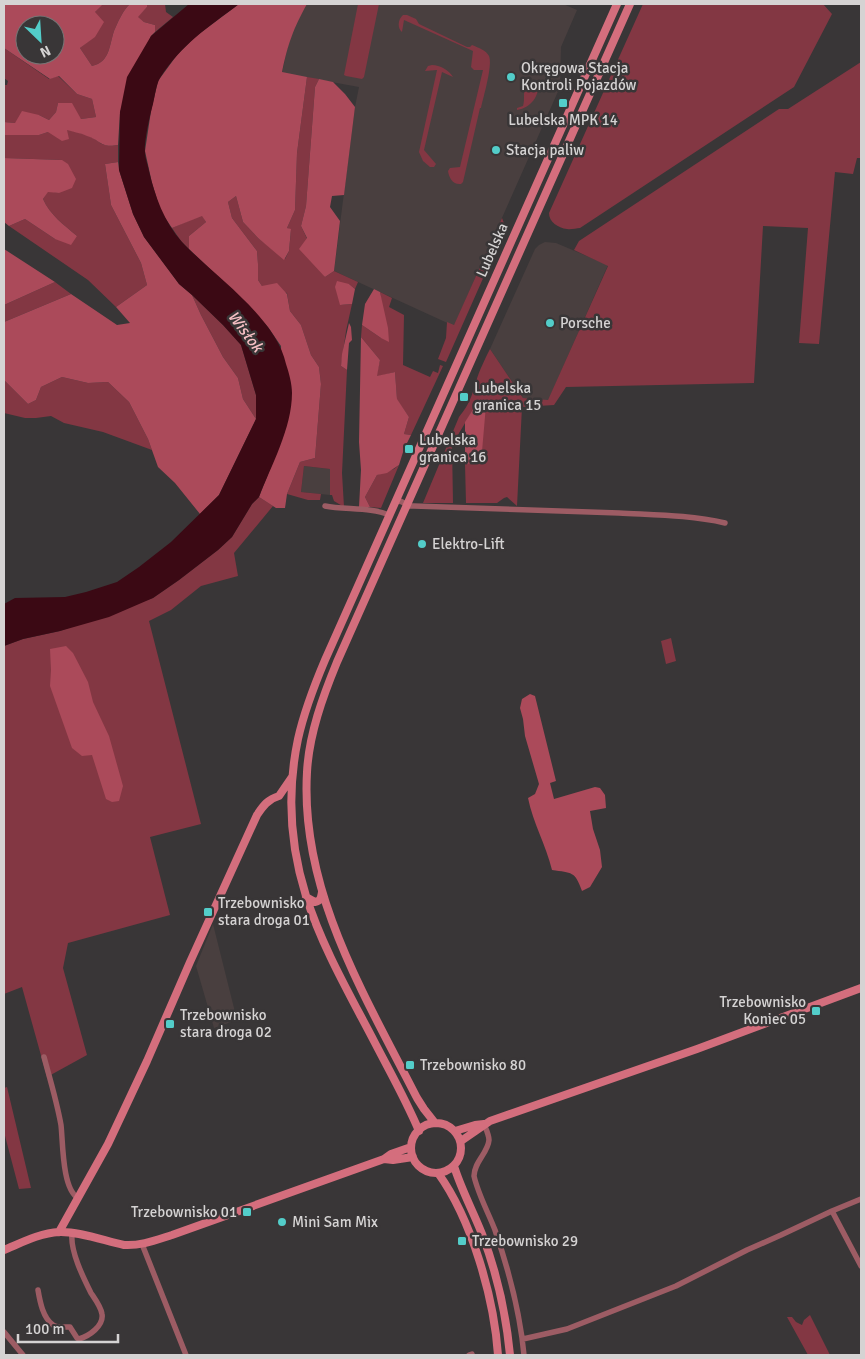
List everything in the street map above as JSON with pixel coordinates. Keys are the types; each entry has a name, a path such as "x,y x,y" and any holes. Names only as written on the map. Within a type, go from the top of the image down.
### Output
{"main road":[{"name":"Lubelska","path":"418,1131 412,1115 338,972 306,897 295,855 292,806 292,777 298,738 325,660 617,4"},
{"name":"Lubelska","path":"435,1123 417,1098 355,977 336,934 322,892 310,842 307,770 314,730 323,697 630,4"},
{"path":"59,1232 108,1144 257,815 262,806 279,796 292,777"},
{"path":"279,796 292,806"},
{"path":"306,897 315,902 319,901 322,892"},
{"path":"455,1131 484,1124 697,1049 861,988"},
{"path":"435,1123 449,1126 455,1131 461,1141 461,1154 454,1166 449,1170 438,1173 423,1169 417,1164 411,1147 418,1131 429,1124 435,1123"},
{"path":"461,1141 484,1124"},
{"path":"4,1250 47,1234 59,1232 72,1233 124,1245 142,1244 384,1159 391,1154 411,1147"},
{"path":"384,1159 393,1160 413,1157"},
{"path":"454,1166 483,1236 491,1261 503,1307 510,1355"},
{"path":"438,1173 458,1208 473,1244 493,1315 498,1355"}],"street":[{"path":"324,506 339,509 376,510 392,509 403,502 407,506 485,507 616,513 704,518 725,523"},
{"path":"44,1058 60,1124 66,1172 71,1192 78,1198"},
{"path":"484,1124 489,1137 489,1144 476,1167 474,1176 502,1249 510,1277 517,1304 524,1355"},
{"path":"523,1339 567,1329 676,1286 747,1250 861,1199"},
{"path":"832,1211 861,1266"},
{"path":"38,1290 43,1311 56,1327 70,1327 79,1339 96,1329 100,1324 102,1314 82,1274 72,1240 72,1233"},
{"path":"142,1244 186,1355"},
{"path":"4,1332 23,1355"}],"shaded area":[{"path":"4,4 102,5 95,12 104,22 95,37 80,48 92,66 98,64 106,57 117,24 130,4 147,4 147,7 138,17 144,22 155,25 155,32 151,36 120,112 118,145 104,145 85,135 67,130 69,139 62,141 48,132 39,135 4,135 4,122 15,123 22,111 39,115 49,120 56,112 58,103 72,103 81,119 96,117 92,99 77,94 59,76 50,79 29,65 65,65 65,15 15,15 15,55 4,48"},
{"path":"91,4 130,4 117,24 106,57 98,64 92,66 80,48 95,36 95,12 101,5"},
{"path":"147,4 165,4 166,12 173,17 155,32 155,25 144,22 137,17 147,7"},
{"path":"239,4 307,4 298,21 286,53 282,72 307,77 297,153 295,210 287,228 291,229 289,251 284,260 258,238 243,222 236,196 228,202 232,218 257,251 258,280 262,286 277,283 287,294 290,311 301,325 311,355 319,367 321,384 315,458 300,462 287,494 285,508 276,508 259,497 283,436 281,346 268,327 246,303 189,249 189,236 206,222 202,216 172,228 161,212 145,151 158,81 177,55 195,37"},
{"path":"307,4 563,4 577,10 561,47 560,87 454,326 334,271 359,87 282,73 289,40"},
{"path":"358,4 379,4 364,77 362,79 344,75"},
{"path":"643,4 823,4 832,14 794,87 580,228 569,229 560,227 552,222 549,213"},
{"path":"403,15 416,19 419,24 467,47 472,45 480,48 489,56 490,67 487,82 461,184 452,180 448,171 450,168 460,167 483,70 474,70 471,67 473,51 404,20 402,32 399,28 399,23"},
{"path":"4,48 15,56 15,65 29,65 49,79 58,76 77,94 92,99 96,117 81,119 58,103 56,112 49,120 39,115 15,123 4,122 4,85 7,85 8,81 4,78"},
{"path":"861,62 861,158 857,158 853,174 835,172 819,344 799,343 808,228 763,226 754,383 566,387 554,405 522,407 517,506 507,497 497,503 466,503 465,464 481,463 477,403 452,445 453,503 423,503 459,417 470,400 490,349 523,398 548,400 608,266 574,250 579,241 779,109 788,109"},
{"path":"428,66 444,68 453,77 442,72 424,150 436,164 434,167 430,167 423,161 419,152 437,70 425,71"},
{"path":"307,77 319,79 315,87 306,206 301,226 325,277 334,271 358,282 355,289 349,284 341,305 352,304 341,366 347,370 342,473 344,507 334,501 332,495 330,495 330,469 304,466 301,492 321,494 320,500 308,500 287,494 300,462 315,458 321,384 319,367 311,355 301,325 290,311 287,293 262,286 258,280 257,251 232,218 228,202 236,196 243,222 258,238 285,259 289,251 291,230 287,228 295,210 297,153"},
{"path":"319,79 333,82 355,107 344,195 332,196 330,207 340,221 334,271 325,277 299,249 307,238 301,226 306,206 315,87"},
{"path":"538,82 536,97 533,101 526,107 517,110 517,108 523,106 525,87"},
{"path":"66,129 87,135 104,145 118,145 118,162 105,164 111,205 141,263 147,285 116,307 88,280 9,226 25,219 55,239 77,236 53,215 43,199 48,191 59,193 62,160 4,158 4,135 39,135"},
{"path":"4,158 62,160 68,164 76,179 72,188 59,193 48,192 43,199 53,215 77,236 71,245 55,239 25,219 9,226 4,222"},
{"path":"118,162 133,214 144,237 179,284 192,295 223,357 238,378 243,399 256,419 219,495 200,514 175,483 158,467 148,439 129,402 108,382 88,383 62,377 41,387 36,400 28,404 4,380 4,322 71,294 117,325 130,323 116,307 147,285 141,263 111,205 105,164"},
{"path":"202,215 206,222 189,236 189,249 172,228"},
{"path":"502,218 505,226 504,231 446,362 438,359 446,338 447,322 454,325"},
{"path":"545,242 556,243 608,265 548,401 523,398 490,349 535,249"},
{"path":"4,249 55,282 4,305"},
{"path":"337,281 349,284 355,289 352,304 340,305 335,287"},
{"path":"55,282 71,294 4,322 4,305"},
{"path":"374,289 380,292 389,342 362,325 365,304"},
{"path":"380,292 392,298 389,307 404,315 403,365 430,377 433,371 438,373 440,365 443,366 411,435 404,434 409,417 397,400 395,372 376,377 380,360 361,337 362,325 381,338 382,305"},
{"path":"192,295 241,345 256,395 256,419 243,399 238,378 223,357"},
{"path":"349,323 352,340 349,343 347,370 341,366"},
{"path":"361,337 380,360 377,376 395,372 397,399 409,417 404,434 411,435 399,465 387,473 377,475 365,497 370,507 359,507 361,470 359,442"},
{"path":"62,377 88,383 108,382 129,402 152,450 103,432 64,423 51,416 25,418 4,413 4,380 28,404 36,400 41,387"},
{"path":"477,403 486,405 481,463 465,464 465,422"},
{"path":"399,465 381,508 370,507 365,497 377,475 394,469"},
{"path":"304,466 330,469 330,495 301,492"},
{"path":"259,497 273,506 234,553 238,576 201,586 171,610 149,621 201,824 150,837 170,915 68,943 63,968 87,1055 47,1077 22,987 4,994 4,646 23,639 60,631 153,598 218,550 232,537 252,504"},
{"path":"671,638 676,661 666,664 661,641"},
{"path":"66,646 73,653 88,682 93,702 109,736 123,786 119,801 112,802 106,799 92,755 82,756 72,748 50,686 50,649"},
{"path":"530,694 535,696 556,781 550,783 554,799 595,787 600,788 605,795 606,808 590,811 593,829 600,850 602,867 590,887 582,891 575,876 552,870 530,807 528,798 535,794 539,784 525,736 520,708 522,699"},
{"path":"213,924 237,1020 214,1028 196,966"},
{"path":"7,1087 31,1188 19,1189 4,1132 4,1088"},
{"path":"810,1315 830,1355 808,1355 787,1317 792,1317 802,1325 804,1320"}],"water":[{"name":"Wisłok","path":"189,4 239,4 186,46 160,78 146,135 145,154 151,180 165,217 182,242 257,314 270,330 280,347 292,390 289,420 259,497 252,504 232,537 218,550 153,598 109,617 23,639 4,646 4,604 15,598 65,597 117,582 171,542 219,495 256,419 256,395 241,345 223,325 179,284 144,237 133,214 119,170 120,112 127,77 151,36"}],"place":[{"name":"Okręgowa Stacja Kontroli Pojazdów","path":"511,77"},
{"name":"Lubelska MPK 14","path":"563,103"},
{"name":"Stacja paliw","path":"496,150"},
{"name":"Porsche","path":"550,323"},
{"name":"Lubelska granica 15","path":"464,397"},
{"name":"Lubelska granica 16","path":"409,449"},
{"name":"Elektro-Lift","path":"422,544"},
{"name":"Trzebownisko stara droga 01","path":"208,912"},
{"name":"Trzebownisko Koniec 05","path":"816,1011"},
{"name":"Trzebownisko stara droga 02","path":"170,1024"},
{"name":"Trzebownisko 80","path":"410,1065"},
{"name":"Trzebownisko 01","path":"247,1212"},
{"name":"Mini Sam Mix","path":"282,1222"},
{"name":"Trzebownisko 29","path":"462,1241"}]}
